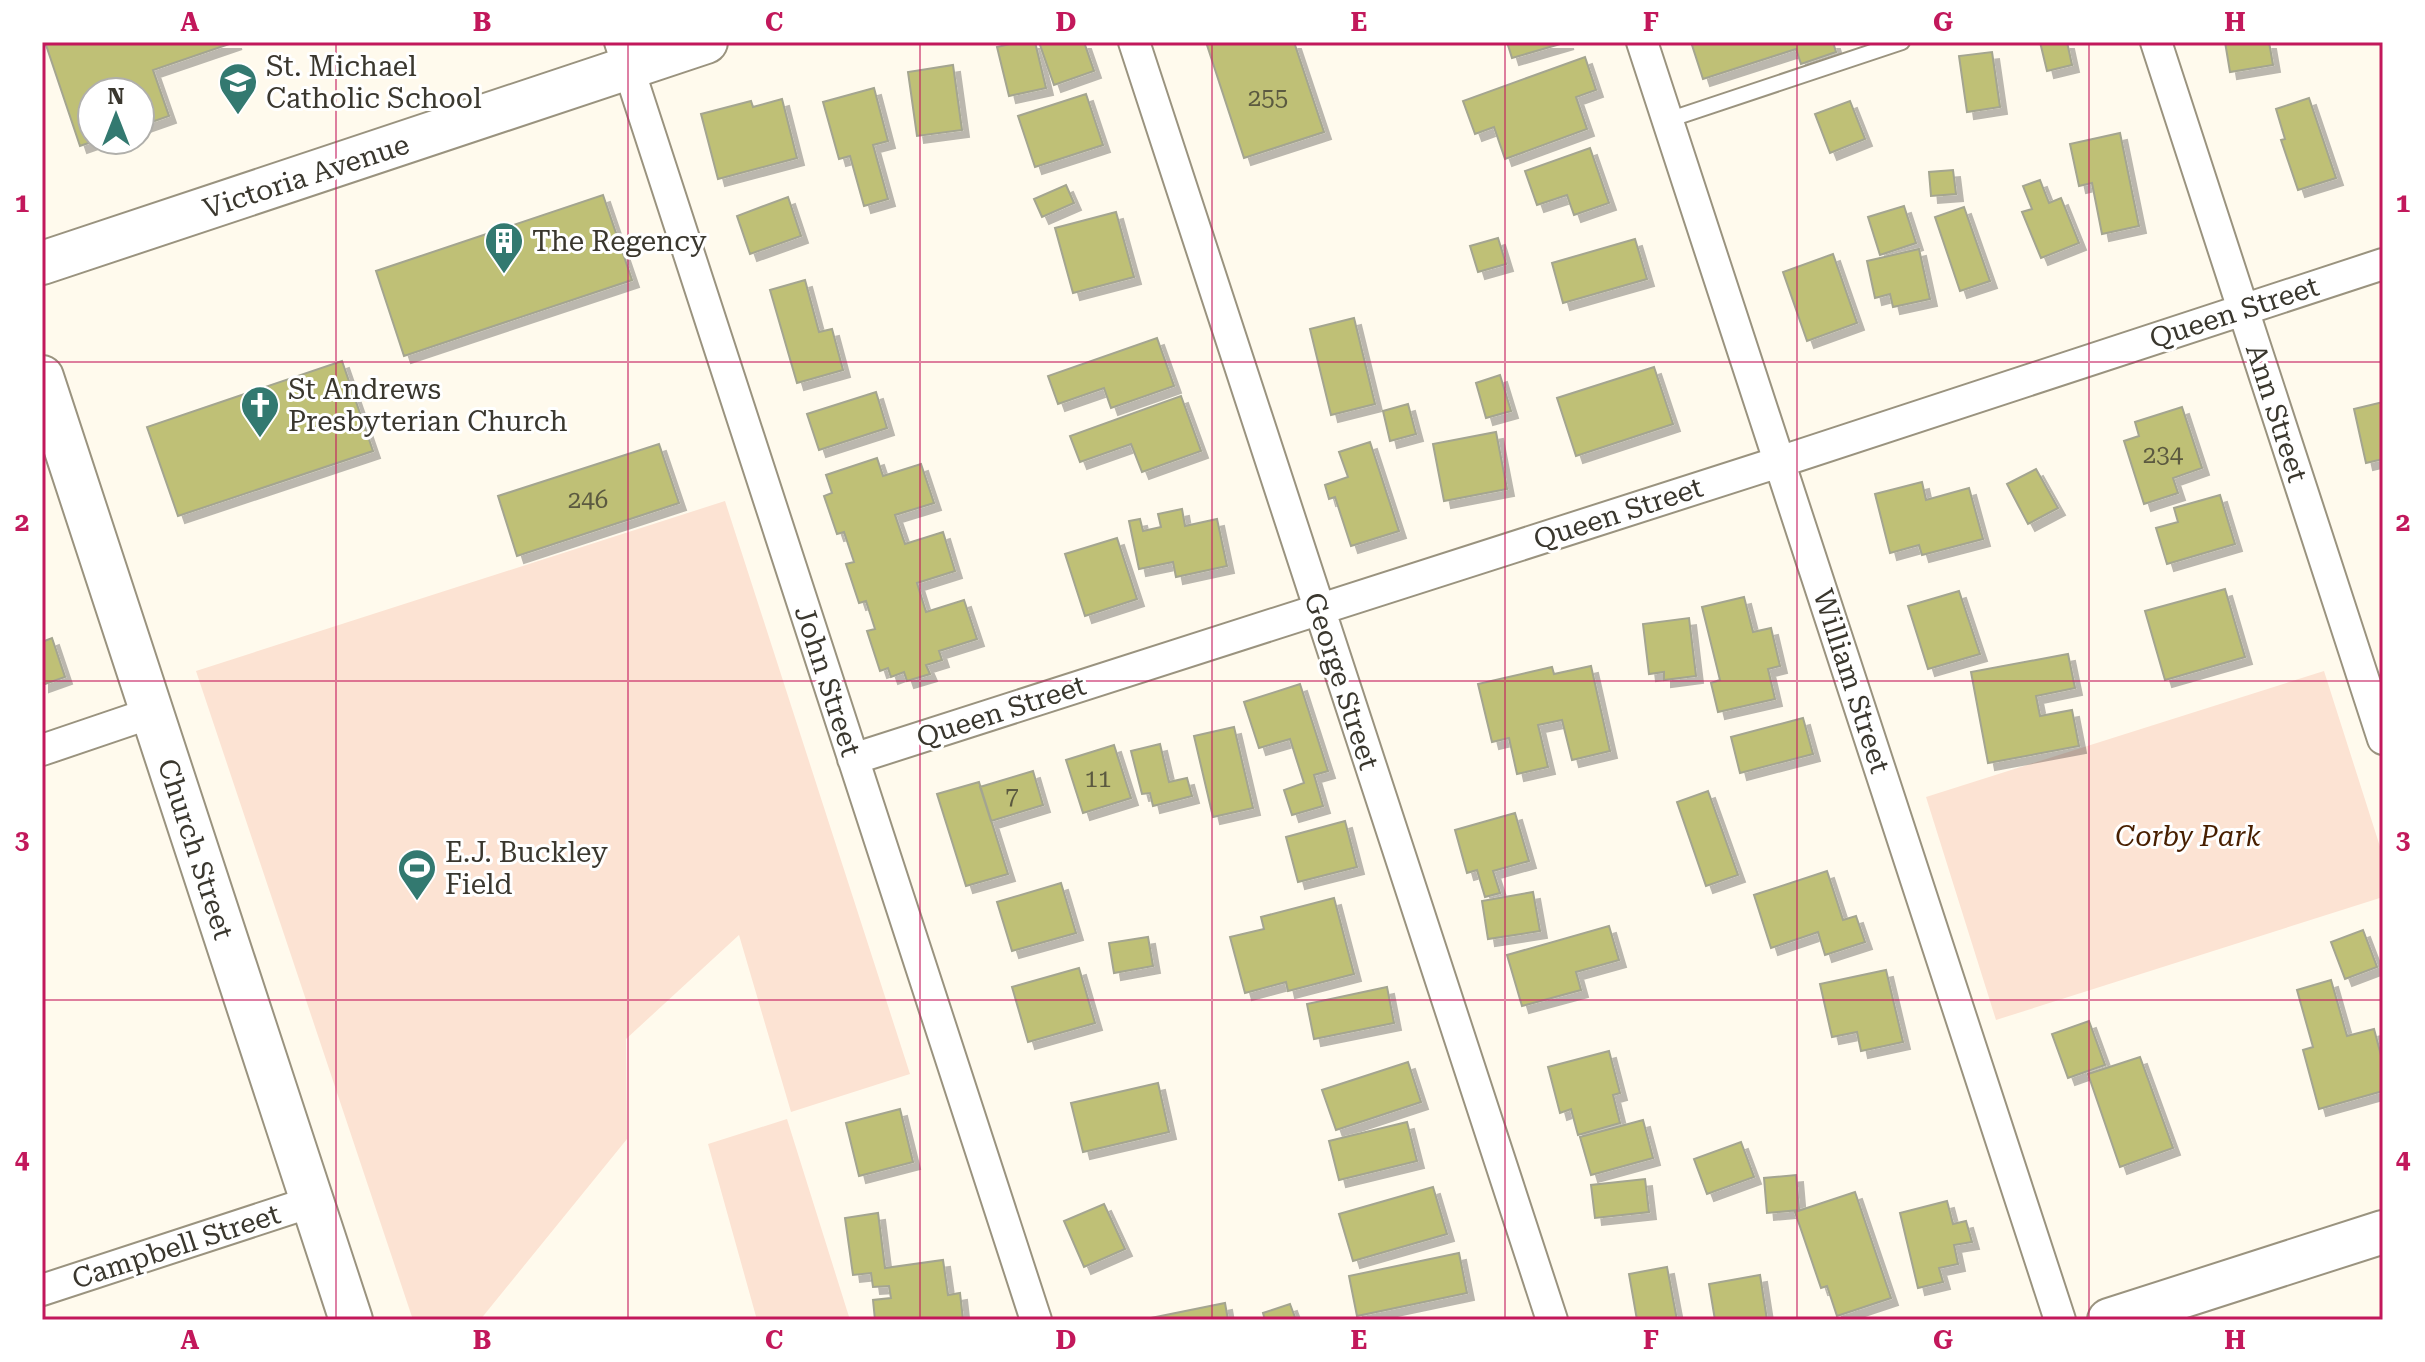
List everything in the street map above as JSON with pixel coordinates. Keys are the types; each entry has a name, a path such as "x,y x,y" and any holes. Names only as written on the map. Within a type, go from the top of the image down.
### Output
{"street":[{"name":"Victoria Avenue","path":"42,263 624,55 706,42"},
{"name":"George Street","path":"1134,42 1552,1320"},
{"name":"William Street","path":"1642,42 2060,1320"},
{"name":"Ann Street","path":"2156,42 2383,739"},
{"name":"John Street","path":"624,55 1036,1320"},
{"name":"Queen Street","path":"853,759 1779,462 2383,264"},
{"name":"Church Street","path":"42,377 351,1320"},
{"path":"42,750 151,713"},
{"name":"Campbell Street","path":"42,1290 311,1202"},
{"path":"2109,1320 2383,1232"}],"lane":[{"path":"1668,120 1902,42"}],"green space":[{"path":"725,501 910,1074 791,1112 739,935 626,1039 627,1139 480,1320 413,1320 196,671"},
{"name":"Corby Park","path":"2324,671 2383,856 2383,897 1996,1020 1926,797"},
{"path":"787,1119 850,1320 757,1320 708,1144"}],"building":[{"path":"45,42 235,42 153,70 155,76 76,76 76,134"},
{"path":"1035,42 1046,88 1009,96 997,47"},
{"path":"1039,42 1084,42 1094,71 1054,85"},
{"path":"1206,42 1294,42 1324,132 1244,158"},
{"path":"1507,42 1567,42 1512,58"},
{"path":"1691,42 1833,42 1836,52 1801,64 1796,49 1703,79"},
{"path":"2040,42 2067,42 2072,65 2047,71"},
{"path":"2225,42 2269,42 2273,65 2230,72"},
{"path":"1992,52 2000,107 1967,112 1959,56"},
{"path":"1585,57 1596,90 1576,97 1587,129 1505,159 1494,127 1475,134 1463,101"},
{"path":"953,65 962,130 917,136 908,72"},
{"path":"156,79 169,116 156,120"},
{"path":"874,88 888,141 873,145 888,199 864,206 850,156 839,159 823,102"},
{"path":"1086,94 1103,145 1035,167 1018,116"},
{"path":"2309,98 2336,178 2298,190 2281,140 2285,139 2276,109"},
{"path":"782,99 797,158 718,179 701,114 751,101 753,107"},
{"path":"1850,101 1865,139 1830,153 1815,114"},
{"path":"2120,133 2139,226 2102,234 2092,183 2079,186 2070,144"},
{"path":"1590,148 1609,203 1574,215 1567,195 1537,205 1525,171"},
{"path":"1953,170 1956,194 1931,196 1929,172"},
{"path":"2040,180 2049,203 2061,198 2079,243 2041,258 2022,212 2032,209 2023,186"},
{"path":"1066,185 1074,203 1042,217 1034,199"},
{"name":"The Regency","path":"603,195 632,280 404,356 376,271"},
{"path":"788,197 801,236 750,254 737,216"},
{"path":"1904,206 1916,243 1880,255 1868,217"},
{"path":"1964,207 1990,281 1960,291 1935,217"},
{"path":"1116,212 1134,277 1073,293 1055,228"},
{"path":"1498,238 1506,264 1478,272 1470,246"},
{"path":"1635,239 1647,279 1563,303 1552,263"},
{"path":"1919,249 1930,299 1893,307 1890,294 1875,298 1867,261"},
{"path":"1833,254 1857,323 1807,341 1783,272"},
{"path":"805,280 819,332 832,329 843,370 797,383 770,290"},
{"path":"1354,318 1375,404 1331,415 1310,329"},
{"path":"1157,338 1174,386 1111,408 1104,388 1058,404 1048,376"},
{"name":"St Andrews Presbyterian Church","path":"342,361 373,451 178,516 147,427"},
{"path":"1654,367 1673,424 1576,456 1557,398"},
{"path":"1500,375 1511,411 1486,418 1476,383"},
{"path":"876,392 887,428 819,450 807,414"},
{"path":"1181,396 1201,451 1142,472 1131,444 1080,462 1070,436"},
{"path":"2383,402 2383,459 2366,463 2354,409"},
{"path":"1408,404 1416,434 1390,441 1383,411"},
{"path":"2182,407 2202,468 2173,478 2178,493 2144,504 2124,441 2139,436 2135,422"},
{"path":"1496,432 1507,489 1444,501 1433,444"},
{"path":"1370,442 1399,531 1351,546 1335,497 1329,499 1325,485 1348,477 1339,452"},
{"path":"659,444 679,503 517,556 498,496"},
{"path":"877,458 883,476 921,464 934,503 895,515 905,544 943,532 955,571 917,583 926,612 964,600 977,639 939,651 942,660 926,665 930,674 907,681 904,672 891,677 888,668 880,671 867,631 875,629 866,601 859,603 846,564 854,562 844,532 837,534 824,496 832,493 826,475"},
{"path":"2036,469 2058,508 2028,524 2007,484"},
{"path":"1922,482 1926,500 1969,488 1983,539 1922,555 1919,545 1890,553 1875,494"},
{"path":"2220,495 2235,544 2167,564 2156,528 2178,522 2174,508"},
{"path":"1182,509 1185,526 1217,519 1227,566 1176,577 1173,562 1139,569 1129,521 1140,519 1143,531 1161,527 1158,514"},
{"path":"1117,538 1137,599 1085,616 1065,554"},
{"path":"2225,589 2245,657 2165,680 2145,611"},
{"path":"1959,591 1980,654 1928,669 1908,606"},
{"path":"1744,597 1753,632 1771,628 1780,666 1768,669 1775,699 1718,712 1711,683 1720,680 1702,607"},
{"path":"1689,618 1696,676 1664,680 1664,672 1649,674 1643,624"},
{"path":"52,638 65,677 42,685 42,642"},
{"path":"2068,654 2075,688 2036,696 2040,716 2072,710 2079,746 1988,763 1971,672"},
{"path":"1591,666 1610,751 1572,760 1562,720 1538,725 1548,767 1517,774 1509,738 1492,742 1478,684 1552,667 1554,674"},
{"path":"1300,684 1328,771 1314,775 1323,806 1292,815 1284,790 1304,783 1290,739 1259,748 1244,702"},
{"path":"1803,718 1813,754 1740,773 1731,737"},
{"path":"1234,727 1253,808 1213,817 1194,736"},
{"path":"1160,744 1169,782 1187,778 1192,796 1153,806 1150,793 1142,794 1131,751"},
{"path":"1114,745 1131,798 1083,813 1066,760"},
{"path":"1033,771 1043,805 991,821 980,787"},
{"path":"979,782 1008,874 966,886 937,794"},
{"path":"1708,791 1738,875 1706,886 1677,802"},
{"path":"1515,813 1529,861 1493,871 1500,893 1485,897 1477,870 1467,873 1455,830"},
{"path":"1345,821 1357,867 1298,882 1286,837"},
{"path":"1827,871 1843,920 1856,916 1865,942 1825,955 1818,932 1771,948 1754,895"},
{"path":"1061,883 1076,933 1012,951 997,902"},
{"path":"1533,892 1540,931 1488,939 1482,901"},
{"path":"1334,898 1354,974 1288,991 1286,982 1245,993 1230,937 1264,929 1261,917"},
{"path":"1609,926 1619,960 1576,972 1581,990 1522,1006 1507,955"},
{"path":"2363,930 2377,967 2345,979 2331,942"},
{"path":"1148,937 1153,966 1114,973 1109,943"},
{"path":"1079,968 1095,1023 1028,1042 1012,987"},
{"path":"1886,970 1903,1042 1861,1051 1857,1032 1832,1037 1820,984"},
{"path":"2331,980 2347,1036 2374,1029 2383,1063 2383,1091 2319,1109 2303,1050 2313,1047 2297,990"},
{"path":"1387,987 1394,1023 1314,1039 1307,1004"},
{"path":"2089,1021 2105,1065 2068,1078 2052,1034"},
{"path":"1609,1051 1620,1093 1613,1095 1620,1123 1578,1135 1571,1109 1560,1113 1548,1067"},
{"path":"2140,1057 2173,1148 2120,1167 2088,1074"},
{"path":"1408,1062 1421,1102 1336,1130 1322,1090"},
{"path":"1158,1083 1169,1132 1083,1152 1071,1103"},
{"path":"900,1109 913,1162 859,1176 846,1123"},
{"path":"1643,1120 1653,1158 1591,1175 1580,1137"},
{"path":"1407,1122 1417,1161 1339,1180 1329,1141"},
{"path":"1741,1142 1754,1177 1707,1194 1694,1159"},
{"path":"1796,1175 1799,1210 1767,1213 1764,1178"},
{"path":"1645,1179 1649,1212 1595,1218 1591,1185"},
{"path":"1433,1187 1447,1234 1353,1261 1339,1214"},
{"path":"1855,1192 1891,1298 1837,1316 1827,1286 1821,1288 1795,1212"},
{"path":"1947,1201 1953,1224 1966,1221 1972,1242 1954,1245 1958,1264 1939,1268 1943,1282 1918,1288 1900,1213"},
{"path":"1104,1204 1125,1249 1084,1267 1064,1221"},
{"path":"878,1213 885,1268 943,1260 948,1295 960,1293 963,1320 875,1320 873,1300 891,1298 889,1286 873,1287 871,1273 853,1275 845,1218"},
{"path":"1459,1253 1467,1293 1357,1316 1349,1276"},
{"path":"1667,1267 1677,1320 1637,1320 1629,1274"},
{"path":"1760,1275 1767,1320 1715,1320 1709,1284"},
{"path":"1225,1303 1228,1320 1141,1320"},
{"path":"1290,1304 1296,1320 1265,1320 1263,1313"}],"place":[{"name":"St. Michael Catholic School","path":"238,116"},
{"name":"The Regency","path":"504,275"},
{"name":"St Andrews Presbyterian Church","path":"260,439"},
{"name":"E.J. Buckley Field","path":"417,902"}]}
